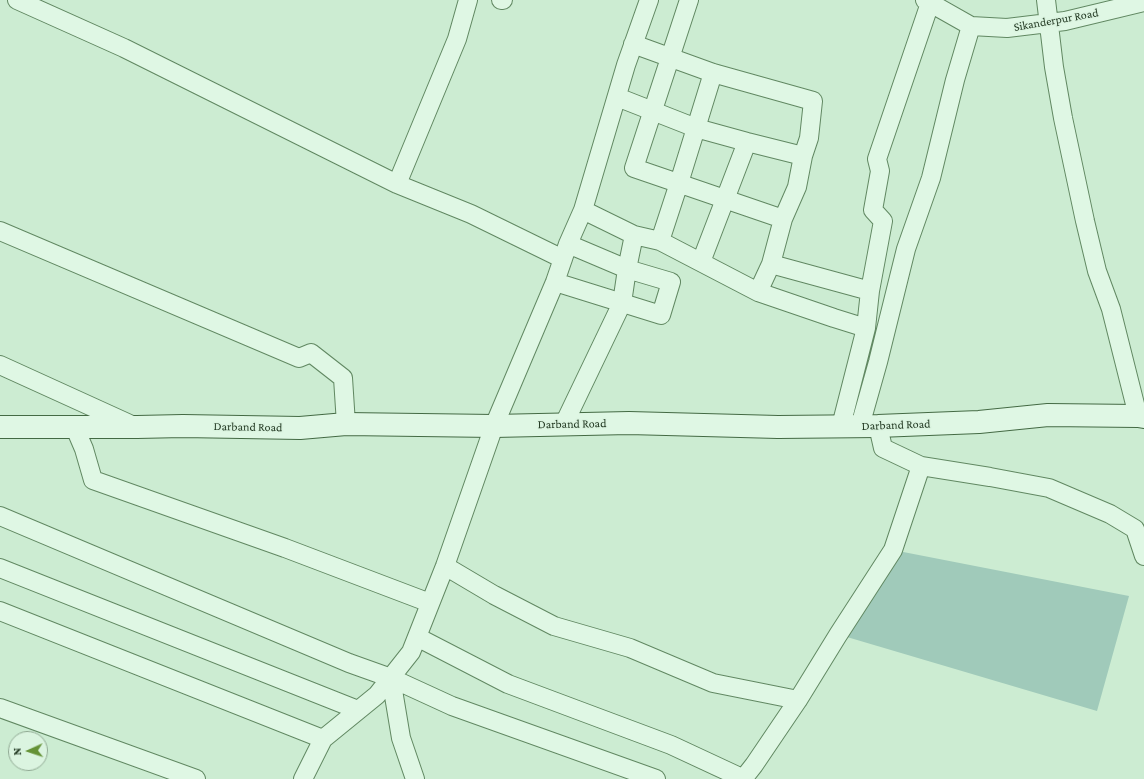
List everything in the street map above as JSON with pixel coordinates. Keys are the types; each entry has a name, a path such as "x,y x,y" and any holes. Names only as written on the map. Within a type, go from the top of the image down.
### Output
{"main road":[{"name":"Darband Road","path":"0,427 76,428 183,426 300,428 346,424 494,426 629,423 778,427 979,422 1048,415 1141,416"}],"street":[{"path":"17,0 124,48 397,184 565,252 671,282 662,315 555,282"},
{"path":"397,184 457,39 468,0"},
{"path":"303,779 323,739 377,695 411,652 445,566 494,426 555,282 565,252 583,210 616,97 648,0"},
{"path":"689,0 634,168 784,220"},
{"path":"1046,0 1061,110 1085,221 1097,271 1111,309 1141,416"},
{"path":"927,2 877,159 880,171 873,210 883,221 870,291 866,328 860,426 883,448 921,466 1049,488 1110,514 1135,529 1144,556"},
{"name":"Sikanderpur Road","path":"927,2 971,26 1007,28 1065,21 1144,2"},
{"path":"860,426 878,362 906,250 931,178 955,80 971,26"},
{"path":"633,44 713,73 814,101 809,138 797,187 784,220 771,264 758,292"},
{"path":"660,241 713,73"},
{"path":"616,97 696,128 804,156"},
{"path":"701,262 747,142"},
{"path":"583,210 634,235 660,241 758,292 866,328"},
{"path":"0,231 299,358 311,353 343,378 346,424"},
{"path":"564,424 622,303 634,235"},
{"path":"771,264 870,291"},
{"path":"0,366 137,427"},
{"path":"76,428 93,480 285,548 430,603"},
{"path":"417,637 508,684 671,745 744,779 798,700 893,550 921,466"},
{"path":"0,516 348,663 391,678 452,706 656,779"},
{"path":"445,566 494,595 554,626 630,648 713,683 798,700"},
{"path":"0,568 358,710"},
{"path":"0,611 323,739"},
{"path":"391,678 400,738 415,779"},
{"path":"0,708 196,779"}],"green space":[{"path":"893,550 1129,596 1097,711 847,637"}]}
